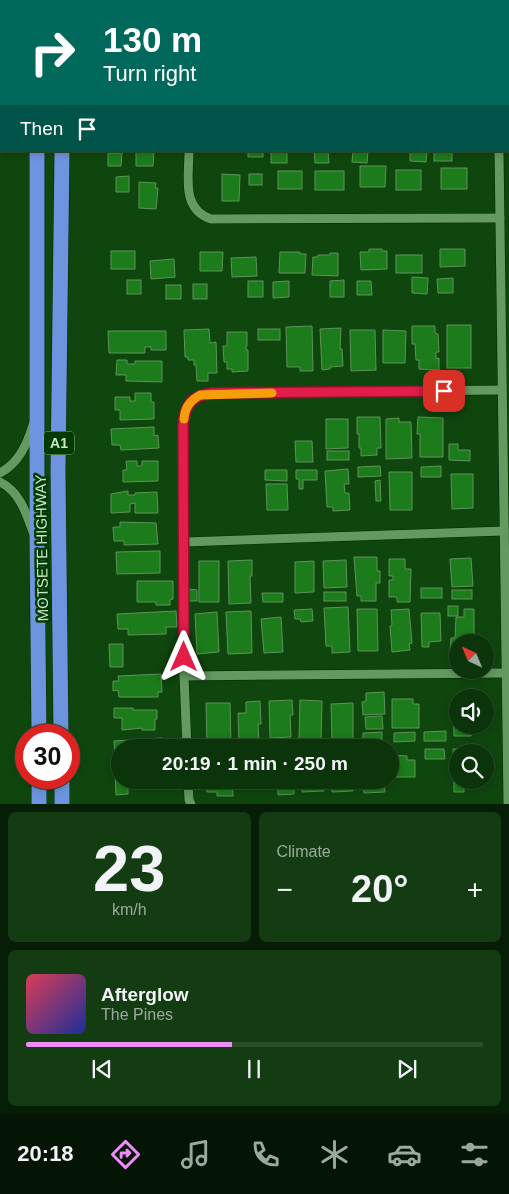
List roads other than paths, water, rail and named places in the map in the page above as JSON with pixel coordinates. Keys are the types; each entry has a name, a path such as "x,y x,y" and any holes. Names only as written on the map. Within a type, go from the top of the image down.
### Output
{"highway":[{"name":"MOTSETE HIGHWAY","path":"37,152 36,542 39,724"},
{"name":"MOTSETE HIGHWAY","path":"61,724 58,472 62,152"},
{"path":"39,789 39,804"},
{"path":"62,789 62,804"}],"street":[{"path":"189,152 189,199 194,209 202,216 211,219 500,218"},
{"path":"499,152 508,804"},
{"path":"187,739 184,676 185,542 183,426 185,411 191,401 200,395 212,393 501,390"},
{"path":"0,473 16,461 28,441 36,415"},
{"path":"0,482 13,490 19,499 36,542"},
{"path":"185,542 504,531"},
{"path":"184,676 506,672"},
{"path":"188,789 191,804"}]}
